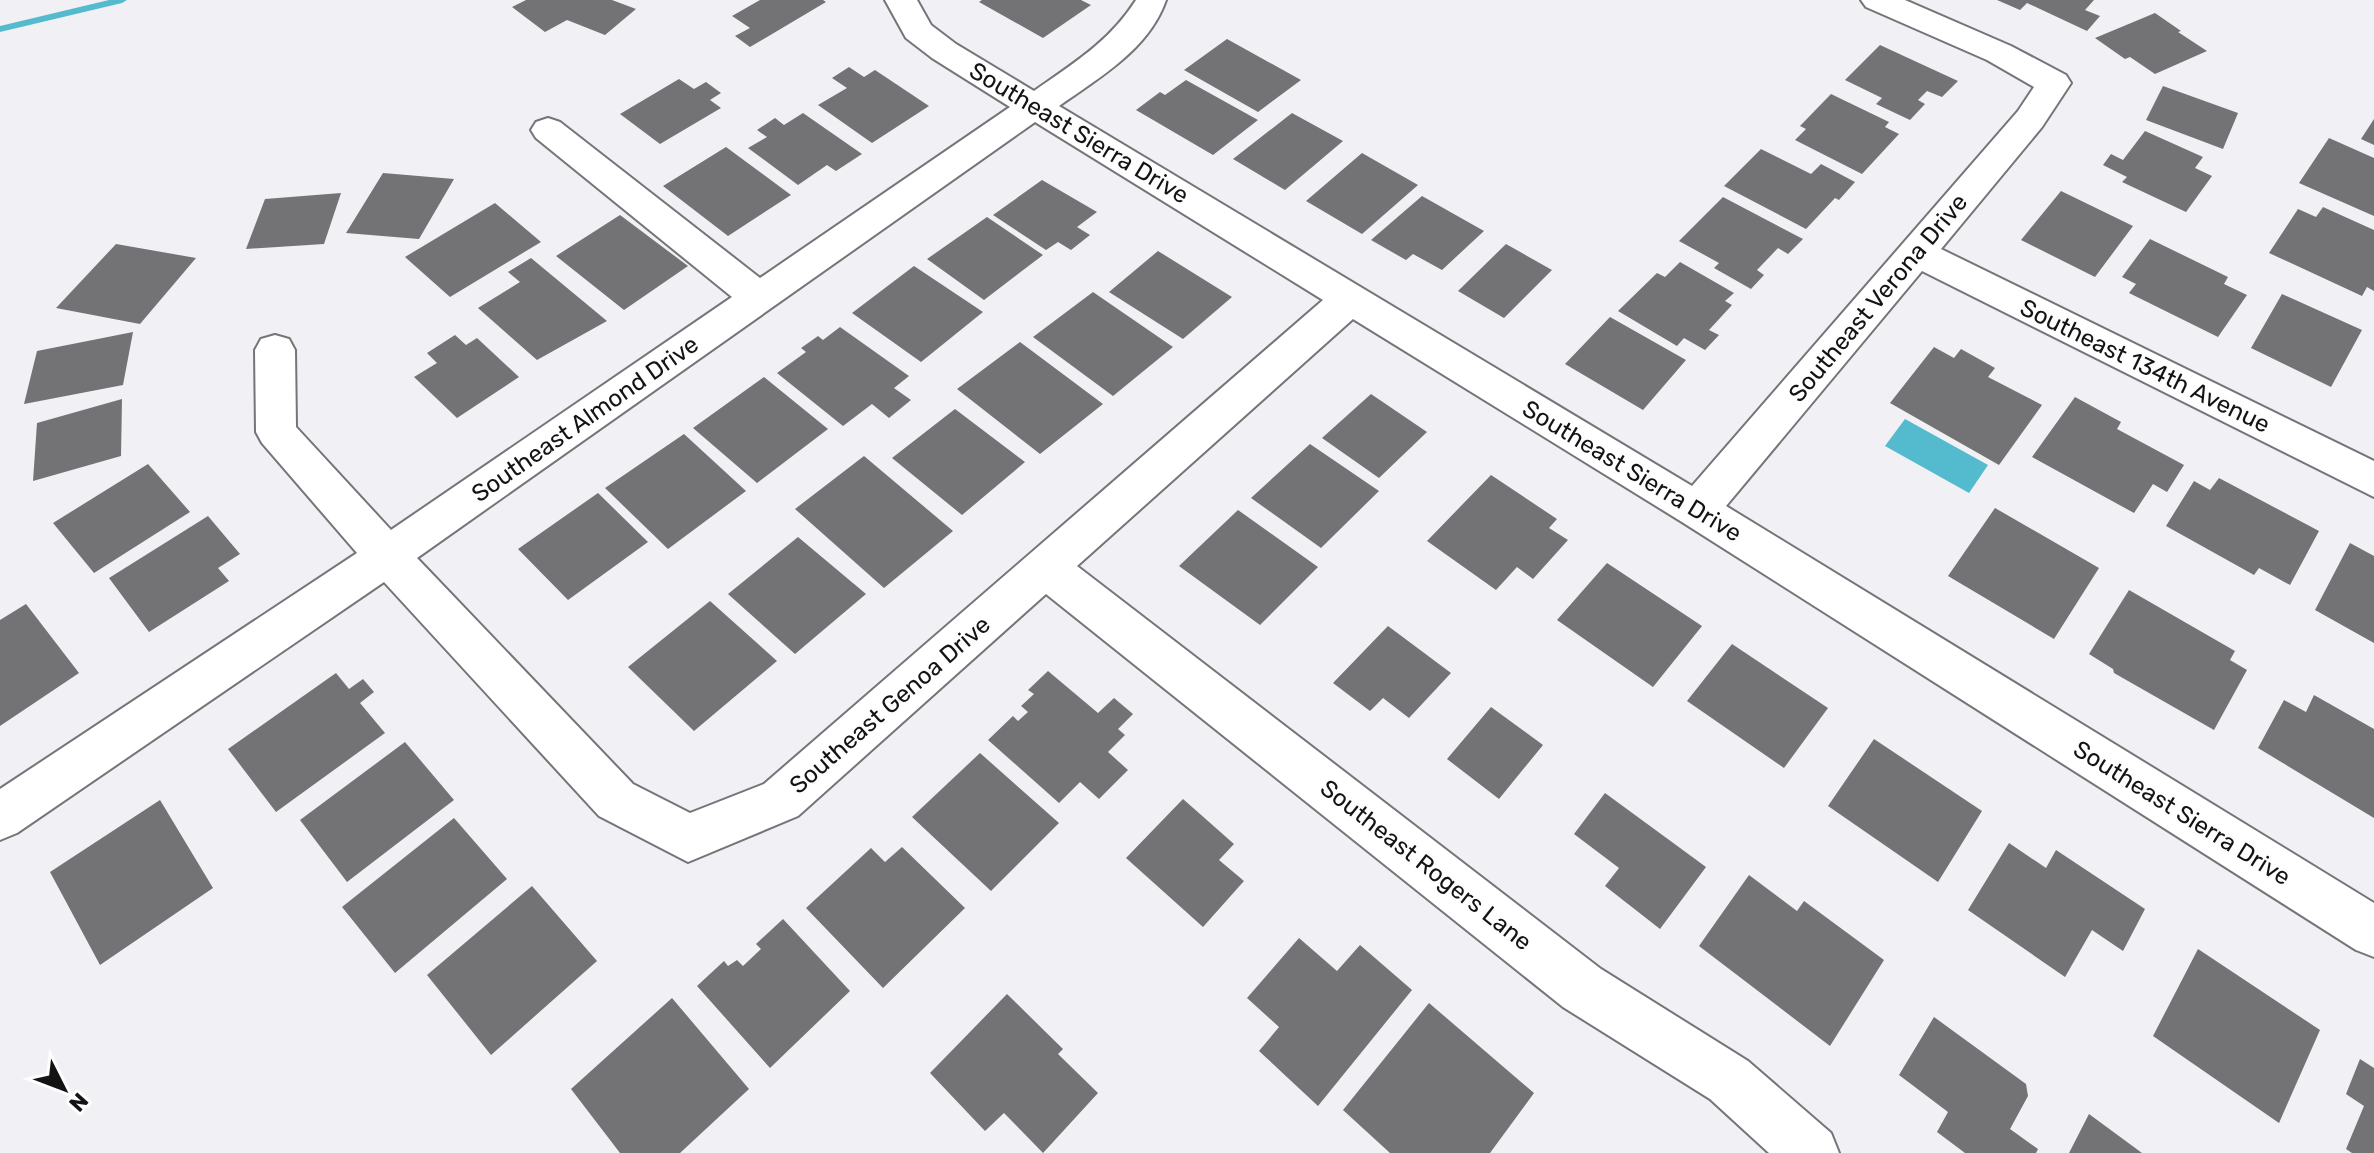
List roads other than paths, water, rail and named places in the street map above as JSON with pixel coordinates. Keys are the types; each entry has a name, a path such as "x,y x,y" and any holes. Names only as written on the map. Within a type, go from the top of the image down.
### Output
{"street":[{"name":"Southeast Sierra Drive","path":"901,0 918,31 1035,106 1697,510 2374,932"},
{"name":"Southeast Verona Drive","path":"1697,510 2030,119 2054,83 1999,53 1877,0"},
{"name":"Southeast Almond Drive","path":"0,817 387,556 1110,54 1133,31 1151,1"},
{"path":"548,130 759,298"},
{"name":"Southeast 134th Avenue","path":"1917,253 2374,480"},
{"name":"Southeast Genoa Drive","path":"387,556 616,800 688,838 781,800 1350,299"},
{"path":"275,350 276,432 387,556"},
{"name":"Southeast Rogers Lane","path":"1046,568 1582,988 1729,1080 1811,1153"}],"water":[{"path":"1905,419 1988,465 1969,493 1885,446"}],"waterway":[{"path":"0,29 122,0"}]}
